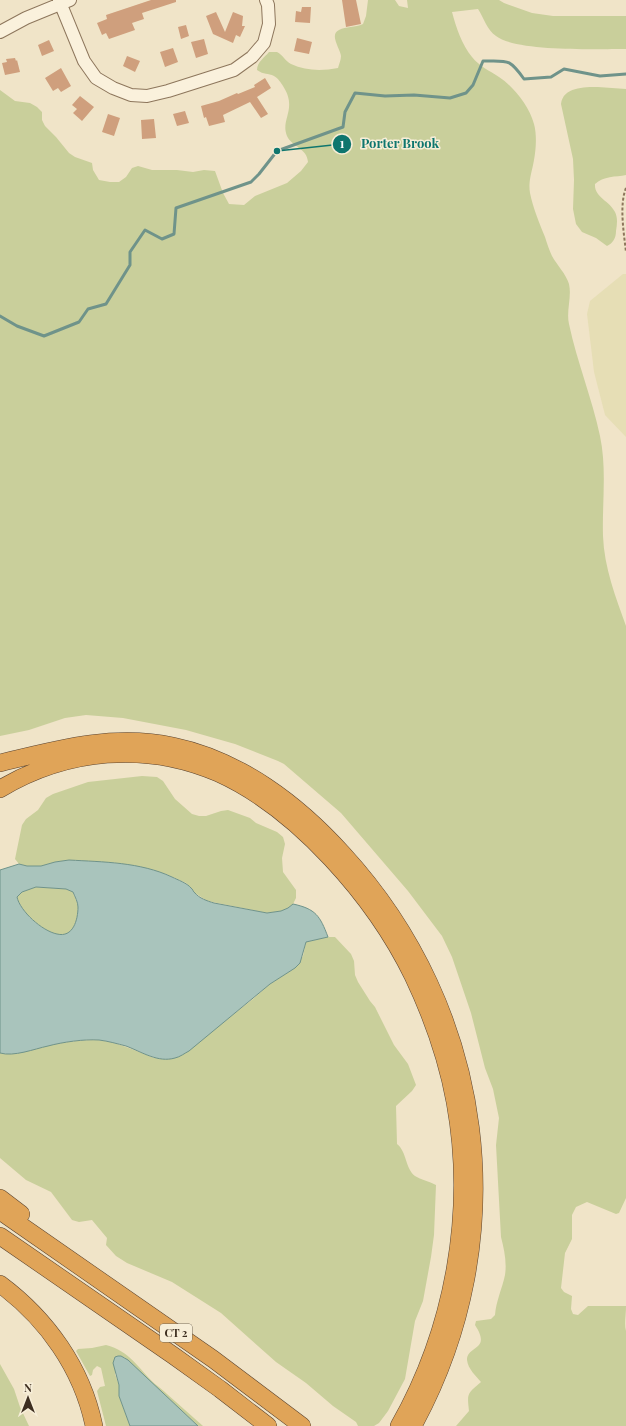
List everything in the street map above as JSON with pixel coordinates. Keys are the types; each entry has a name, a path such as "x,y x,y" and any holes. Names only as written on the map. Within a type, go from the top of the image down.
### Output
{"highway":[{"path":"0,763 77,745 121,741 148,742 172,746 190,750 215,759 236,768 260,783 282,798 313,823 351,862 398,924 430,982 453,1043 468,1104 473,1141 474,1168 473,1234 464,1291 444,1359 427,1399 413,1426"},
{"path":"0,789 29,773 50,765 77,758 103,755 129,754 152,756 174,759 208,769 230,779 251,792 279,811 305,833 353,884 372,908 392,938 422,996 443,1052 458,1122 462,1180 460,1234 454,1278 447,1306 435,1346 425,1372 399,1426"},
{"path":"0,1198 27,1219 47,1244"},
{"name":"CT 2","path":"0,1212 213,1359 302,1426"},
{"name":"CT 2","path":"0,1236 174,1356 268,1426"},
{"path":"0,1284 30,1309 48,1330 66,1355 82,1387 94,1426"},
{"path":"174,1356 250,1426"}],"street":[{"path":"0,32 26,18 64,1 84,61 96,78 113,88 131,95 147,96 168,91 234,70 252,56 264,43 269,24 268,5 266,0"}],"path":[{"path":"626,188 623,196 623,225 626,252"}],"shaded area":[{"path":"623,274 626,274 626,437 605,415 594,372 587,314 590,301"}],"green space":[{"path":"368,0 395,0 399,6 408,8 407,0 499,0 532,13 553,16 626,16 626,49 578,49 521,45 506,41 490,31 478,9 452,12 455,24 468,52 478,63 510,86 529,110 534,124 536,133 536,147 530,180 530,193 534,210 551,254 569,284 569,324 597,422 602,448 604,473 604,548 611,582 626,626 626,1198 619,1213 616,1214 587,1202 576,1207 572,1215 572,1239 565,1253 561,1288 564,1292 572,1296 571,1309 573,1314 578,1315 588,1306 626,1306 626,1426 456,1426 469,1411 469,1394 481,1382 471,1369 467,1360 468,1355 480,1344 480,1333 475,1325 476,1321 491,1319 495,1315 506,1270 501,1237 496,1145 499,1118 493,1089 485,1068 471,1013 452,957 442,936 408,891 341,813 284,764 235,744 186,730 123,718 86,715 65,718 29,730 0,736 0,90 15,101 30,103 37,107 42,112 42,120 45,126 69,153 75,157 92,163 93,170 99,180 119,182 126,177 132,168 138,166 152,170 177,170 193,172 204,170 215,171 223,193 229,204 244,205 255,196 287,183 301,171 308,162 305,154 289,140 285,130 289,107 287,94 278,79 272,75 262,73 257,70 260,62 269,52 277,52 289,63 302,68 326,70 338,68 341,56 335,38 336,32 348,27 363,24 366,16"},
{"path":"587,87 626,89 626,175 606,178 595,184 597,192 613,208 617,217 614,240 607,246 596,238 582,232 576,224 573,209 573,159 561,104 563,98 570,91"},
{"path":"142,776 157,777 163,781 175,799 192,814 206,816 228,810 250,818 256,823 277,832 283,837 285,844 282,858 283,872 296,890 296,898 293,904 281,911 267,913 207,901 195,893 186,883 166,874 152,870 117,863 69,860 41,866 27,866 19,864 15,859 22,825 26,819 38,810 46,798 53,794 88,782"},
{"path":"36,887 66,889 73,892 78,905 78,912 76,922 71,931 62,935 51,932 32,920 22,908 17,897 22,892"},
{"path":"335,937 351,954 354,961 355,975 358,982 375,1007 394,1045 408,1064 416,1085 412,1091 396,1106 397,1144 403,1151 409,1169 412,1173 417,1177 436,1185 434,1235 431,1257 423,1301 415,1321 405,1379 388,1411 379,1423 374,1426 358,1426 356,1422 276,1362 221,1313 172,1282 127,1263 116,1256 106,1245 107,1238 92,1220 79,1222 72,1220 51,1192 26,1180 0,1158 0,1053 4,1054 63,1042 98,1040 120,1045 154,1058 217,1027 270,984 295,968 303,956 306,942"},
{"path":"106,1345 121,1351 128,1356 155,1384 203,1426 198,1426 124,1357 115,1374 119,1385 119,1396 130,1426 106,1426 97,1391 100,1387 105,1386 101,1368 97,1366 90,1376 76,1351 78,1349"},
{"path":"0,1364 14,1389 20,1407 29,1426 0,1426"}],"water":[{"path":"69,860 95,861 147,868 185,883 192,888 194,893 203,899 214,903 267,913 281,911 293,904 301,906 316,914 328,937 306,942 300,963 295,968 270,984 181,1056 169,1059 156,1058 126,1046 99,1040 80,1040 18,1053 0,1053 0,870 19,864 27,866 41,866","holes":["36,887 66,889 73,892 78,903 78,912 74,927 71,931 62,935 51,932 32,920 22,908 17,897 22,892"]},
{"path":"118,1356 128,1360 198,1426 130,1426 119,1396 119,1385 113,1363 115,1357"}],"building":[{"path":"151,0 176,0 176,2 142,13 144,19 132,23 135,30 109,39 106,33 102,35 97,23 107,19 106,15"},
{"path":"342,0 356,0 361,24 346,27"},
{"path":"302,7 311,7 310,23 295,22 296,11 301,12"},
{"path":"216,12 225,32 233,12 243,16 242,26 245,26 240,37 236,35 233,43 213,34 206,16"},
{"path":"186,25 189,36 181,39 178,27"},
{"path":"297,38 312,42 309,54 294,51"},
{"path":"204,39 208,54 196,58 191,42"},
{"path":"49,40 54,51 42,56 38,45"},
{"path":"173,48 178,62 165,67 160,52"},
{"path":"127,56 140,61 135,72 123,66"},
{"path":"15,58 16,61 17,60 20,72 5,75 2,63 7,62 6,59"},
{"path":"61,68 71,86 61,92 58,88 53,91 45,78"},
{"path":"265,78 271,88 257,97 268,114 261,118 250,102 223,115 225,122 209,126 206,117 204,118 201,106 219,101 255,87 254,85"},
{"path":"80,96 94,107 82,121 73,113 77,109 72,105"},
{"path":"185,111 189,123 177,126 173,114"},
{"path":"108,114 120,118 114,136 102,132"},
{"path":"154,119 156,138 142,139 141,120"}],"waterway":[{"path":"0,316 17,326 44,336 79,322 88,309 106,304 130,265 130,252 145,230 162,239 174,234 176,208 251,182 277,151 343,127 345,112 355,93 385,96 414,95 450,98 466,93 473,85 483,61 507,62 515,67 524,79 551,77 564,69 600,76 626,74"}],"place":[{"name":"Porter Brook","path":"277,151"}]}
